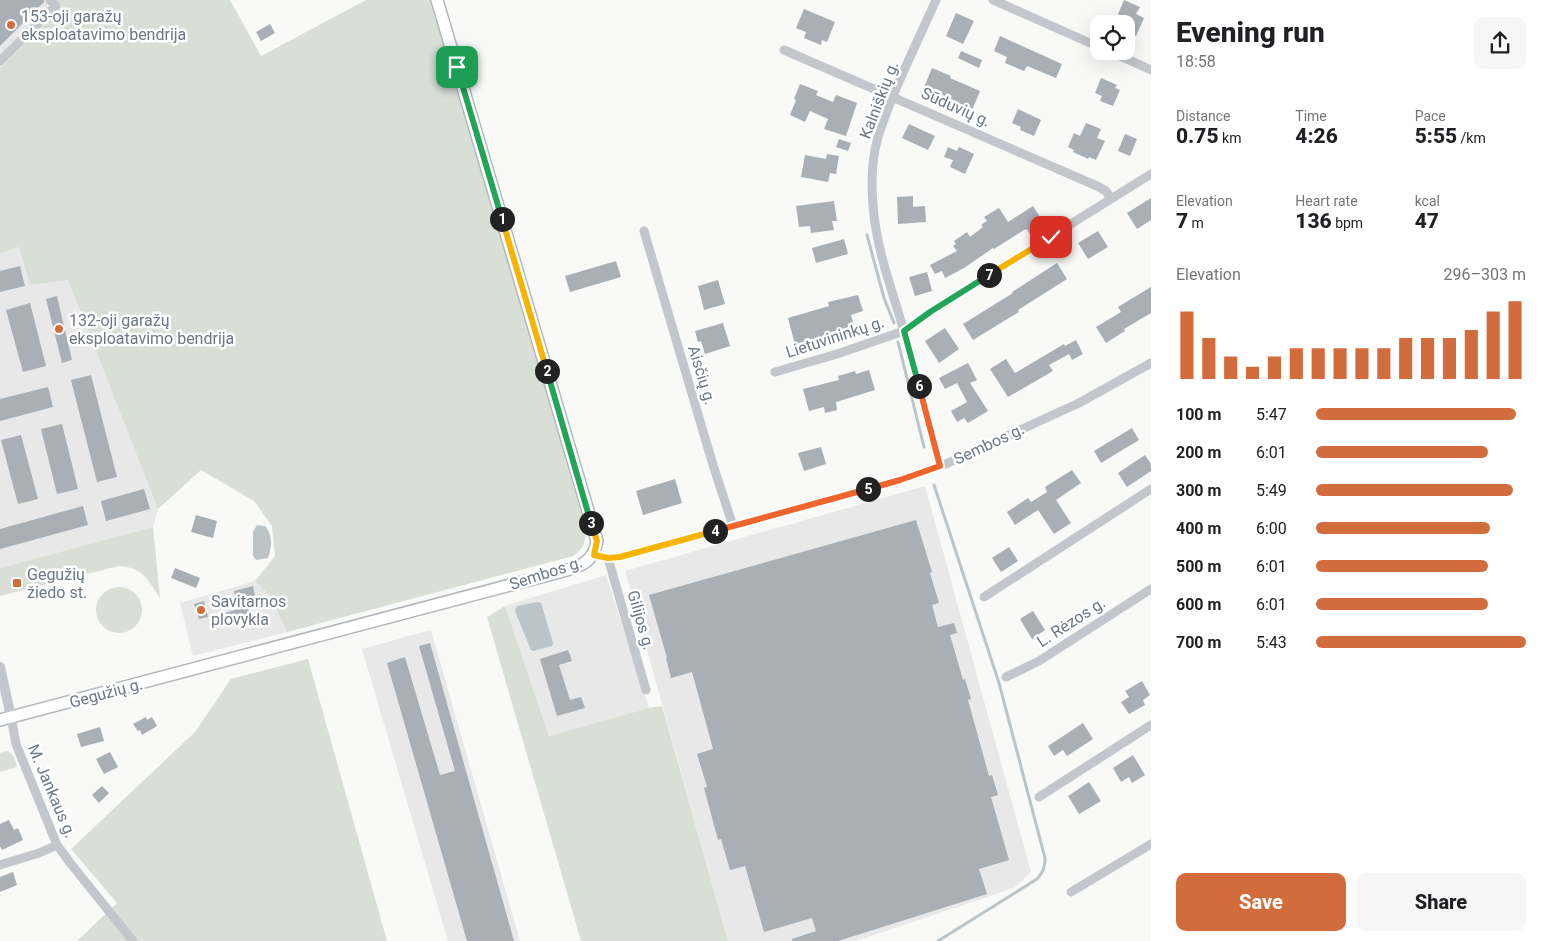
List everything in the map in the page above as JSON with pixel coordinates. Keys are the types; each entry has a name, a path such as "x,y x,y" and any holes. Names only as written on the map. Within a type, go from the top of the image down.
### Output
{"main road":[{"path":"437,0 597,541 594,555"},
{"name":"Sembos g.","path":"212,665 560,572 580,566 594,555"},
{"name":"Gegužių g.","path":"6,719 212,665"}],"street":[{"path":"0,61 56,6 50,0"},
{"name":"Kalniškių g.","path":"936,0 893,97 878,138 872,168 873,206 881,250 940,466"},
{"path":"993,0 1090,43"},
{"name":"Sūduvių g.","path":"784,50 1097,186 1106,191 1111,199"},
{"path":"1129,60 1151,70"},
{"path":"904,331 930,312 1151,174"},
{"name":"Aisčių g.","path":"644,231 710,456 733,526"},
{"name":"Lietuvininkų g.","path":"775,372 837,354 904,331"},
{"name":"Sembos g.","path":"594,555 608,558 620,557 900,480 940,466 1079,402 1151,363"},
{"path":"984,597 1151,489"},
{"name":"Gilijos g.","path":"608,558 646,690"},
{"name":"L. Rėzos g.","path":"1006,677 1039,661 1151,589"},
{"path":"0,667 6,719"},
{"name":"M. Jankaus g.","path":"6,719 57,844 70,864 133,941"},
{"path":"1039,797 1151,725"},
{"path":"0,865 39,853 57,844"},
{"path":"1072,892 1151,844"}],"shaded area":[{"path":"0,0 57,0 63,6 0,68"},
{"path":"57,0 230,0 261,56 366,0 430,0 585,522 585,541 577,553 573,556 287,632 270,596 255,581 275,556 272,526 254,501 201,470 158,509 68,280 30,285 19,247 0,254 0,68 63,7"},
{"path":"19,247 68,280 158,509 153,527 0,568 0,254"},
{"path":"925,486 1031,872 1014,888 856,941 728,941 625,571"},
{"path":"257,525 265,526 268,530 271,537 271,545 268,558 256,560 253,556 253,532"},
{"path":"153,527 160,598 140,572 119,566 0,596 0,568"},
{"path":"606,575 649,708 549,736 505,606"},
{"path":"255,581 270,596 287,632 193,656 180,603"},
{"path":"124,587 136,593 141,601 141,619 136,627 128,632 114,633 102,627 97,619 96,605 102,593 110,588"},
{"path":"541,603 553,643 552,646 533,651 515,611 517,606"},
{"path":"505,606 549,736 662,706 728,941 581,941 487,617"},
{"path":"431,630 520,941 448,941 362,649"},
{"path":"308,659 387,941 77,941 117,903 71,849 195,732 231,679"},
{"path":"7,751 14,757 17,767 0,772 0,753"}],"building":[{"name":"153-oji garažų eksploatavimo bendrija","path":"0,0 44,0 44,2 0,46"},
{"path":"1124,0 1140,7 1136,14 1144,18 1136,36 1135,15 1118,14"},
{"path":"804,9 835,22 827,42 822,40 821,45 804,38 806,32 796,28"},
{"path":"956,13 974,21 963,44 946,36"},
{"path":"270,24 275,33 261,41 256,32"},
{"path":"1000,36 1062,64 1056,78 1027,66 1024,71 1005,63 1007,57 994,51"},
{"path":"961,51 982,60 979,68 958,58"},
{"path":"932,68 980,91 972,110 942,95 941,98 923,90"},
{"path":"1101,78 1117,85 1115,88 1120,90 1113,106 1100,101 1102,96 1095,93"},
{"path":"800,84 818,91 816,95 833,102 836,95 857,103 846,136 824,129 828,119 810,111 805,122 790,115"},
{"path":"1018,109 1041,120 1034,136 1020,130 1021,127 1012,123"},
{"path":"1086,123 1101,129 1097,138 1105,141 1096,160 1089,157 1088,159 1073,152 1074,150 1068,147 1074,133 1080,136"},
{"path":"909,124 935,136 928,150 902,138"},
{"path":"1125,134 1137,139 1130,156 1118,151"},
{"path":"839,139 851,143 848,151 836,147"},
{"path":"948,147 957,151 959,147 974,154 965,174 950,167 953,160 944,157"},
{"path":"827,154 839,156 836,174 830,173 828,182 801,177 805,155 826,159"},
{"path":"913,196 913,207 925,206 926,222 898,224 897,197"},
{"path":"1151,198 1151,220 1137,229 1127,213"},
{"path":"834,201 837,221 832,221 834,230 811,233 810,226 799,227 796,206"},
{"path":"1033,206 1042,220 1035,224 1038,229 1030,234 1027,229 1024,230 945,278 942,271 935,274 930,265 957,251 953,246 956,244 954,241 967,232 970,237 983,227 981,225 987,221 984,217 999,208 1008,222"},
{"path":"1098,231 1108,247 1088,259 1078,243"},
{"path":"844,239 848,254 816,263 812,248"},
{"path":"616,261 621,277 570,292 565,276"},
{"path":"1057,263 1067,279 1018,310 1019,312 973,340 963,324"},
{"path":"20,266 25,286 0,292 0,271"},
{"path":"927,272 932,291 915,296 909,277"},
{"path":"718,280 725,304 704,310 698,286"},
{"path":"1151,287 1151,313 1124,329 1125,331 1106,343 1096,327 1121,312 1118,307"},
{"path":"858,295 863,311 851,315 854,326 795,345 788,318 829,306 828,302"},
{"name":"132-oji garažų eksploatavimo bendrija","path":"57,296 72,360 62,363 46,299"},
{"path":"30,303 46,366 23,372 6,310"},
{"path":"723,323 730,346 705,354 701,341 698,342 695,331"},
{"path":"945,328 959,349 939,363 925,341"},
{"path":"1076,340 1083,354 1072,360 1069,354 1049,365 1053,371 1008,397 990,369 1006,359 1015,373 1064,344 1065,346"},
{"path":"968,363 977,380 970,383 988,411 968,423 964,418 957,422 951,411 967,402 957,383 945,389 939,378"},
{"path":"869,370 875,390 836,402 837,410 825,413 824,407 809,411 803,389 839,380 838,376 855,371 856,374"},
{"path":"91,375 117,477 97,482 71,380"},
{"path":"48,387 53,407 0,421 0,399"},
{"path":"62,424 78,489 57,494 41,429"},
{"path":"1132,428 1139,440 1101,463 1094,451"},
{"path":"21,435 38,499 18,504 1,440"},
{"path":"821,447 826,464 804,471 798,453"},
{"path":"1145,455 1151,464 1151,471 1127,487 1118,473"},
{"path":"1072,470 1081,483 1056,500 1071,523 1054,534 1038,510 1015,525 1007,512 1028,498 1031,502 1047,492 1045,487"},
{"path":"675,479 682,503 643,515 636,491"},
{"path":"144,489 150,509 106,521 101,501"},
{"path":"83,506 88,525 0,549 0,529"},
{"path":"196,515 217,521 213,538 191,532"},
{"path":"916,520 932,572 930,573 939,603 932,605 938,627 954,623 957,633 950,635 963,680 965,679 971,699 968,700 989,776 992,775 998,795 991,797 1009,860 979,869 987,894 838,941 792,941 792,939 816,931 812,918 764,932 745,866 730,870 721,839 718,840 704,788 707,787 697,754 713,749 692,672 671,678 649,595"},
{"path":"1009,547 1018,561 1001,572 992,558"},
{"path":"175,568 200,578 196,588 171,578"},
{"path":"253,586 255,596 246,598 251,620 229,626 225,613 238,609 234,591"},
{"name":"Savitarnos plovykla","path":"204,601 208,617 199,619 194,604"},
{"path":"1033,611 1045,630 1032,639 1020,619"},
{"path":"430,643 514,941 467,941 387,663 405,657 440,775 455,771 419,646"},
{"path":"568,650 572,661 559,665 570,700 581,697 585,708 557,716 540,659"},
{"path":"1142,681 1150,695 1143,700 1145,705 1129,714 1121,702 1129,697 1125,691"},
{"path":"146,717 147,720 152,717 157,726 142,735 140,730 138,731 133,724"},
{"path":"1083,723 1093,739 1067,756 1063,750 1054,756 1048,746"},
{"path":"100,727 104,741 81,747 77,734"},
{"path":"110,752 118,767 104,774 96,759"},
{"path":"1133,755 1145,775 1132,783 1129,777 1121,782 1113,768"},
{"path":"1089,782 1101,801 1079,814 1068,796"},
{"path":"102,786 109,793 99,803 92,795"},
{"path":"9,820 14,830 18,828 23,840 2,850 0,846 0,824"},
{"path":"13,872 17,885 0,892 0,877"}],"waterway":[{"path":"867,235 884,298 894,323"},
{"path":"898,342 924,447"},
{"path":"934,485 999,683 1045,858 1045,865 1037,879 938,941"}],"place":[{"name":"153-oji garažų eksploatavimo bendrija","path":"11,25"},
{"name":"132-oji garažų eksploatavimo bendrija","path":"59,329"},
{"name":"Gegužių žiedo st.","path":"17,583"},
{"name":"Savitarnos plovykla","path":"201,610"}],"route":[{"path":"457,67 597,541 594,555 608,558 620,557 900,480 940,466 904,331 930,312 1051,237"}]}
